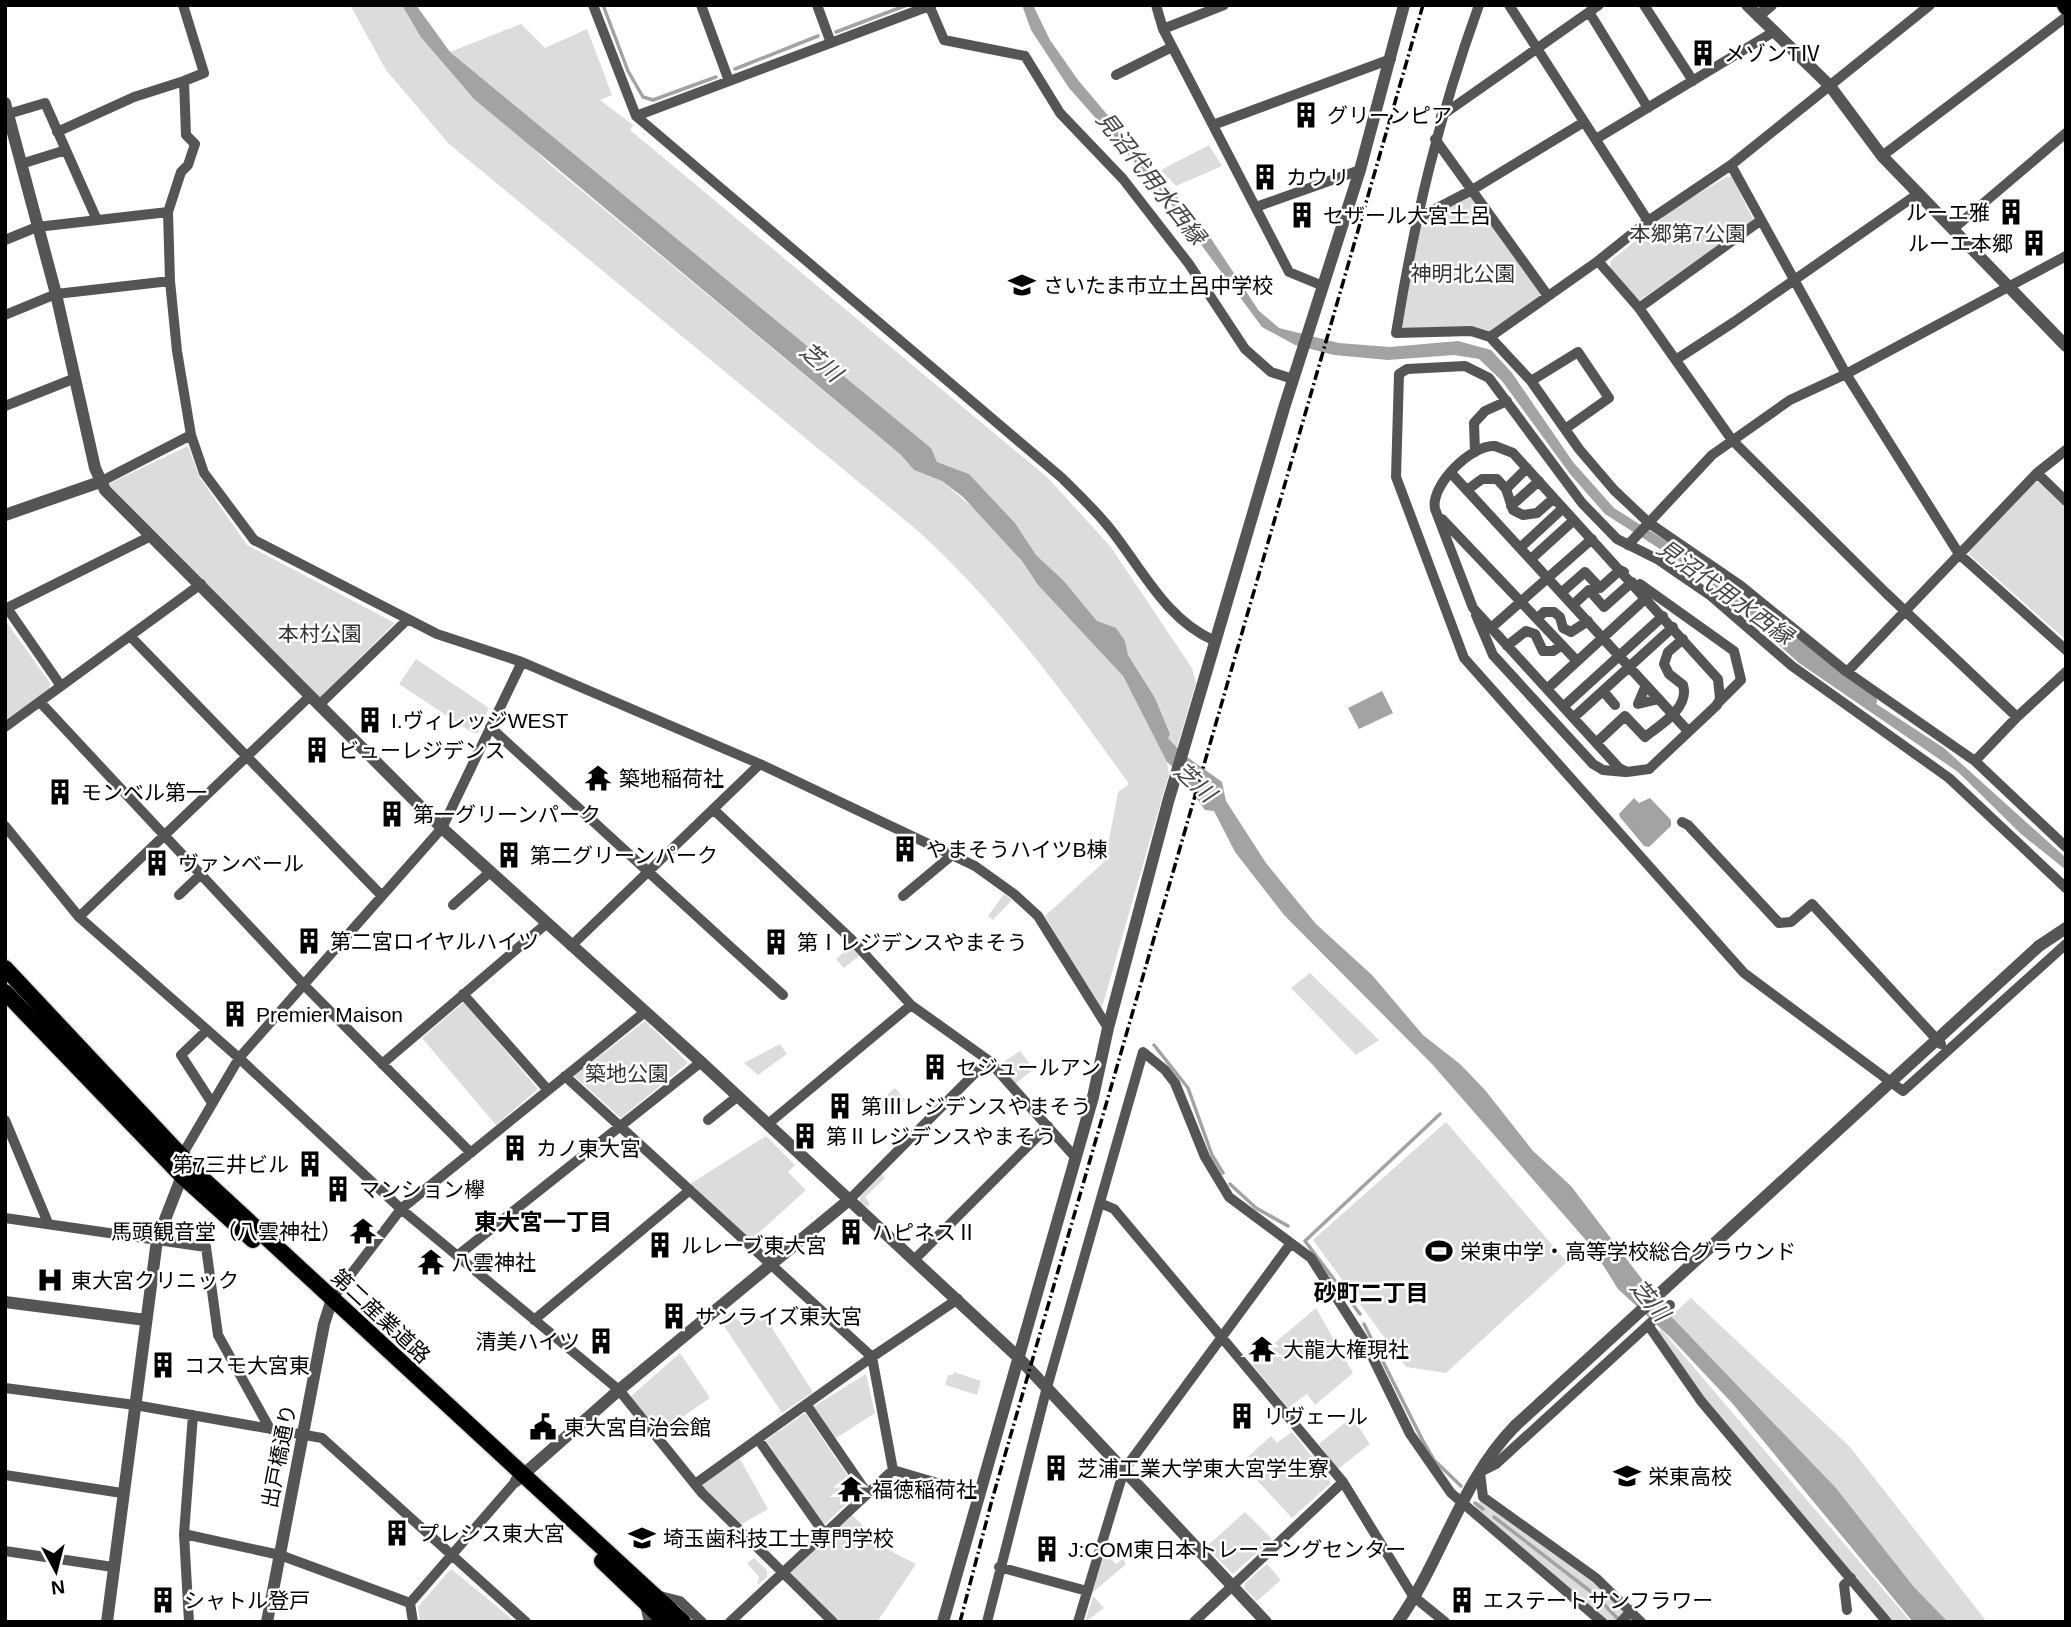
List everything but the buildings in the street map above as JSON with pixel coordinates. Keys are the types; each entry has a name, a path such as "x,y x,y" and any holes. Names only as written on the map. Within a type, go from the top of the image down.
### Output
{"main road":[{"name":"第二産業道路","path":"5,968 181,1157 330,1304"},
{"name":"第二産業道路","path":"5,992 182,1175 330,1304 649,1598 683,1622"},
{"name":"第二産業道路","path":"649,1598 666,1622"}],"street":[{"path":"57,132 134,97 204,73 183,5"},
{"path":"593,5 636,116 1062,478 1106,524 1170,610 1184,624 1215,641"},
{"path":"701,5 729,81"},
{"path":"817,5 831,43"},
{"path":"636,116 930,5 944,40 1025,56 1060,113 1123,179 1189,264 1245,349 1271,372 1293,379"},
{"path":"1156,5 1163,29 1289,272 1323,286"},
{"path":"1163,29 1224,5"},
{"path":"943,1622 1103,1057 1108,1028 1171,790 1293,379 1360,170 1404,5"},
{"path":"1479,5 1435,139 1416,219 1396,332 1471,331 1490,337 1531,381 1564,429 1647,525 1741,586 1847,672 1975,761 2066,848"},
{"path":"1509,5 1648,221"},
{"path":"1644,5 1693,80"},
{"path":"1747,5 1830,86 1882,156 2066,346"},
{"path":"1758,16 1771,5"},
{"path":"1490,337 1598,261 1648,221 1731,165 1930,5"},
{"path":"1441,116 1594,9 1648,108"},
{"path":"1882,156 2066,17"},
{"path":"1596,139 1774,31"},
{"path":"1116,75 1172,47"},
{"path":"1213,125 1391,59"},
{"path":"184,81 186,135 195,144 188,165 181,172 168,212 170,281 191,435 204,473 254,540 437,634 522,662 760,764 975,866 1014,894 1038,916 1108,1028"},
{"path":"97,220 45,103 7,109 56,294 73,379 100,482 149,537 201,584 442,828 701,1062 1018,1357 1266,1622"},
{"path":"1416,219 1472,190 1584,122"},
{"path":"1953,229 2066,133"},
{"path":"1435,139 1548,296"},
{"path":"21,164 66,150"},
{"path":"1731,165 1791,280 1959,555 2066,650"},
{"path":"1256,207 1360,170"},
{"path":"1677,359 1919,193"},
{"path":"5,240 37,227 168,212"},
{"path":"1639,308 1760,220"},
{"path":"1631,542 1712,454 1790,400 1846,374 2066,256"},
{"path":"1598,261 1639,308 1732,440 2017,717"},
{"path":"5,315 56,294 170,281"},
{"path":"1531,381 1578,352 1609,398 1564,429"},
{"path":"2066,888 1949,778 1792,666 1711,596 1631,542 1617,539 1582,503 1489,377 1465,366 1407,369 1397,379 1396,477 1464,657 1749,977 1903,1091 2066,944"},
{"path":"5,406 73,379"},
{"path":"1475,452 1474,423 1485,411 1507,401"},
{"path":"5,515 100,482 191,435"},
{"path":"1620,570 1734,650 1741,680 1717,705 1649,769 1628,772 1603,770 1593,764 1487,646 1437,514 1435,494 1451,473 1480,447 1495,446 1513,453 1718,679 1720,699 1717,705"},
{"path":"1847,672 2037,473 2066,450"},
{"path":"1506,489 1527,468"},
{"path":"1451,473 1688,731"},
{"path":"2037,473 2066,501"},
{"path":"1467,491 1476,483 1490,477 1502,483 1511,506 1518,513 1530,515 1554,498"},
{"path":"1511,506 1539,481"},
{"path":"1520,548 1563,508"},
{"path":"1437,514 1577,662"},
{"path":"1531,559 1574,520"},
{"path":"61,686 6,609 149,537"},
{"path":"1491,628 1592,539"},
{"path":"1561,593 1585,572 1600,588 1620,570"},
{"path":"1573,605 1589,590 1604,607 1632,582"},
{"path":"5,727 201,584"},
{"path":"1547,690 1646,598"},
{"path":"1473,608 1595,743 1628,772"},
{"path":"1537,619 1544,612 1554,612 1560,617 1563,628 1571,632 1588,621"},
{"path":"1563,707 1663,616"},
{"path":"320,705 408,619"},
{"path":"1573,718 1673,627"},
{"path":"1507,646 1526,631 1535,634 1543,651 1553,651 1562,645"},
{"path":"130,636 382,896"},
{"path":"1595,743 1625,716 1645,737 1681,706 1685,690 1679,680 1666,670 1665,658 1684,639"},
{"path":"107,1622 157,1240 182,1175 181,1157 239,1058 442,828 522,662"},
{"path":"1975,761 2066,672"},
{"path":"1646,685 1638,704 1659,699"},
{"path":"1603,691 1615,705"},
{"path":"79,917 310,696"},
{"path":"40,702 303,985 471,1153"},
{"path":"490,727 783,995"},
{"path":"571,946 760,764"},
{"path":"713,809 852,940 911,1005 988,1060 1075,1157"},
{"path":"1682,822 1688,825 1779,923 1791,922 1812,904 1947,1051"},
{"path":"7,832 79,917 239,1058 401,1209 619,1390 695,1484 781,1573 833,1622"},
{"path":"903,895 951,856"},
{"path":"453,905 490,872"},
{"path":"178,895 201,874"},
{"path":"382,1064 546,923"},
{"path":"1398,1622 1465,1496 1501,1440 2039,946 2066,928"},
{"path":"463,994 548,1090"},
{"path":"768,1124 911,1005"},
{"path":"330,1304 401,1209 645,1012"},
{"path":"207,1030 181,1055 212,1103"},
{"path":"987,1622 1047,1387 1143,1052 1165,1070 1175,1083 1205,1157 1229,1197 1311,1258 1365,1342 1410,1434 1465,1496 1602,1622"},
{"path":"412,1622 410,1602 520,1477 619,1390 849,1199 988,1060"},
{"path":"457,1256 701,1062"},
{"path":"565,1076 872,1357 893,1470"},
{"path":"708,1120 738,1097"},
{"path":"5,1120 48,1223"},
{"path":"915,1259 1048,1126"},
{"path":"534,1320 690,1190"},
{"path":"1100,1203 1114,1209 1343,1482 1413,1596 1445,1622"},
{"path":"5,1218 206,1247 218,1335 270,1429"},
{"path":"1078,1622 1124,1470 1291,1243"},
{"path":"695,1484 958,1299"},
{"path":"5,1302 146,1320"},
{"name":"出戸橋通り","path":"267,1622 330,1304"},
{"path":"1480,1472 1496,1464 1670,1305"},
{"path":"1649,1324 1701,1401 1887,1622"},
{"path":"5,1388 135,1405 322,1438 522,1620"},
{"path":"806,1404 867,1493"},
{"path":"189,1622 184,1534 193,1415"},
{"path":"758,1439 824,1533"},
{"path":"893,1470 978,1495"},
{"path":"730,1622 893,1470"},
{"path":"1480,1472 1483,1497 1596,1578 1632,1610 1641,1622"},
{"path":"5,1475 122,1493"},
{"path":"1194,1622 1343,1482"},
{"path":"184,1534 280,1555 410,1602"},
{"path":"5,1551 113,1567"},
{"path":"999,1567 1087,1591"},
{"path":"1847,1611 1844,1585 1851,1578"},
{"path":"649,1622 649,1598 680,1601 702,1622"},
{"path":"1621,1622 1632,1610"}],"green space":[{"path":"350,5 402,5 420,36 547,162 901,455 914,470 942,481 981,515 1022,561 1038,585 1123,676 1167,762 1169,774 1101,1011 1045,916 1105,861 1118,792 1129,784 1081,717 1004,620 918,531 449,144 386,70"},
{"path":"521,24 545,48 587,29 612,95 600,100 633,125 630,130 1048,478 1110,546 1192,668 1196,683 1177,747 1167,737 1170,734 1155,698 1128,655 1125,641 1116,629 1097,621 1064,581 1036,555 1015,523 969,474 937,462 931,448 450,52"},
{"path":"1209,145 1222,166 1176,186 1161,170"},
{"name":"本郷第7公園","path":"1726,177 1732,177 1754,221 1640,300 1634,300 1610,268 1611,261 1673,209"},
{"name":"神明北公園","path":"1472,190 1548,296 1490,337 1396,333 1416,219"},
{"name":"本村公園","path":"188,446 200,478 247,545 395,623 320,697 108,484"},
{"path":"2041,481 2066,506 2066,640 1970,555 1969,551 2035,482"},
{"path":"5,620 50,683 49,689 5,720"},
{"path":"416,659 489,708 478,733 473,733 399,684"},
{"path":"1004,894 1012,900 993,920 988,916"},
{"path":"854,947 860,955 844,968 836,959 848,948"},
{"path":"1310,973 1379,1040 1356,1055 1291,988"},
{"path":"464,1002 538,1089 496,1125 422,1038"},
{"name":"築地公園","path":"645,1021 688,1063 621,1118 574,1076"},
{"path":"780,1044 787,1054 758,1075 744,1063"},
{"path":"1020,1051 1034,1069 1015,1084 999,1065"},
{"path":"895,1088 905,1100 890,1114 886,1111 877,1118 870,1110"},
{"name":"栄東中学・高等学校総合グラウンド","path":"1446,1122 1567,1262 1446,1373 1406,1367 1313,1240"},
{"path":"766,1136 795,1165 788,1172 806,1190 750,1241 690,1184"},
{"path":"882,1174 885,1178 865,1197 870,1204 867,1207 860,1202 860,1196"},
{"path":"1691,1298 1850,1447 1987,1622 1948,1622 1914,1587 1836,1488 1671,1316"},
{"path":"1316,1308 1353,1373 1315,1405 1307,1394 1288,1408 1251,1363"},
{"path":"730,1312 744,1326 763,1314 813,1392 782,1413 720,1320"},
{"path":"1661,1329 1911,1622 1892,1622 1698,1391 1658,1331"},
{"path":"680,1353 710,1398 659,1433 630,1397"},
{"path":"954,1372 981,1381 977,1395 945,1385 948,1375 953,1375"},
{"path":"866,1374 875,1413 833,1440 813,1407"},
{"path":"805,1413 859,1492 823,1526 766,1440"},
{"path":"1352,1417 1370,1444 1338,1469 1319,1444"},
{"path":"1292,1432 1330,1479 1330,1484 1292,1518 1241,1463 1271,1436 1277,1443"},
{"path":"740,1459 768,1509 738,1526 702,1486 704,1481"},
{"path":"1483,1497 1596,1578 1641,1622 1602,1622 1472,1512"},
{"path":"1245,1512 1272,1539 1233,1574 1206,1547"},
{"path":"852,1515 887,1549 916,1564 877,1622 840,1622 816,1603 789,1572"},
{"path":"1105,1553 1116,1564 1123,1559 1126,1564 1092,1593"},
{"path":"754,1558 767,1570 767,1577 757,1585 759,1577 747,1563"},
{"path":"1267,1564 1281,1580 1257,1601 1244,1588 1245,1583"},
{"path":"451,1569 512,1619 512,1622 420,1622 418,1607"},
{"path":"1093,1596 1104,1608 1085,1622"}],"water":[{"name":"芝川","path":"402,5 416,5 450,52 931,448 937,462 969,474 1015,523 1036,555 1064,581 1097,621 1116,628 1125,641 1128,655 1155,698 1170,734 1168,738 1183,754 1222,782 1226,801 1266,863 1316,924 1372,975 1423,1035 1460,1064 1485,1090 1533,1151 1571,1186 1667,1312 1836,1488 1914,1587 1948,1622 1913,1622 1732,1403 1670,1337 1618,1289 1591,1246 1432,1064 1284,915 1235,852 1214,811 1205,810 1177,771 1167,762 1123,676 1038,585 1022,561 963,497 942,481 914,470 901,455 474,99 420,36"},
{"path":"1022,5 1033,5 1050,40 1078,80 1208,234 1259,311 1279,328 1339,343 1390,347 1458,341 1491,350 1512,373 1573,462 1614,508 1707,567 1826,671 1944,748 2066,858 2066,870 2021,834 1958,772 1799,663 1704,577 1605,514 1570,474 1502,381 1479,359 1454,355 1388,360 1334,355 1295,345 1262,327 1168,200 1069,88 1031,30"},
{"path":"1382,691 1393,713 1359,729 1348,708"},
{"path":"1634,798 1639,803 1650,798 1671,820 1671,826 1649,847 1644,846 1619,814"}],"waterway":[{"path":"603,5 628,71 643,97 653,100 716,77"},
{"path":"836,32 907,5"},
{"path":"735,69 818,36"},
{"name":"見沼代用水西縁","path":"1756,613 1870,701"},
{"path":"1154,1045 1188,1088 1212,1155 1223,1173"},
{"path":"1360,1314 1305,1241 1440,1114"},
{"path":"1230,1184 1256,1208 1288,1226"},
{"path":"1364,1324 1434,1460 1461,1486"},
{"path":"1475,1503 1483,1509"},
{"path":"1494,1517 1594,1594 1619,1620"}],"railway":[{"path":"960,1622 992,1500 1423,5"}],"place":[{"name":"メゾンTⅣ","path":"1703,53"},
{"name":"グリーンピア","path":"1306,115"},
{"name":"カウリ","path":"1265,177"},
{"name":"ルーエ雅","path":"2011,212"},
{"name":"セザール大宮土呂","path":"1302,215"},
{"name":"ルーエ本郷","path":"2034,243"},
{"name":"さいたま市立土呂中学校","path":"1022,285"},
{"name":"I.ヴィレッジWEST","path":"370,720"},
{"name":"ビューレジデンス","path":"317,750"},
{"name":"築地稲荷社","path":"598,778"},
{"name":"モンベル第一","path":"60,792"},
{"name":"第一グリーンパーク","path":"392,814"},
{"name":"やまそうハイツB棟","path":"905,849"},
{"name":"第二グリーンパーク","path":"509,855"},
{"name":"ヴァンベール","path":"157,863"},
{"name":"第二宮ロイヤルハイツ","path":"309,941"},
{"name":"第Ⅰレジデンスやまそう","path":"776,942"},
{"name":"Premier Maison","path":"235,1014"},
{"name":"セジュールアン","path":"935,1067"},
{"name":"第Ⅲレジデンスやまそう","path":"840,1106"},
{"name":"第Ⅱレジデンスやまそう","path":"805,1136"},
{"name":"カノ東大宮","path":"515,1148"},
{"name":"第7三井ビル","path":"310,1164"},
{"name":"マンション欅","path":"338,1189"},
{"name":"馬頭観音堂（八雲神社）","path":"363,1231"},
{"name":"ハピネスⅡ","path":"851,1232"},
{"name":"ルレーブ東大宮","path":"660,1245"},
{"name":"栄東中学・高等学校総合グラウンド","path":"1439,1251"},
{"name":"八雲神社","path":"431,1262"},
{"name":"東大宮クリニック","path":"50,1280"},
{"name":"サンライズ東大宮","path":"674,1316"},
{"name":"清美ハイツ","path":"601,1341"},
{"name":"大龍大権現社","path":"1262,1349"},
{"name":"コスモ大宮東","path":"163,1365"},
{"name":"リヴェール","path":"1242,1416"},
{"name":"東大宮自治会館","path":"543,1427"},
{"name":"芝浦工業大学東大宮学生寮","path":"1056,1468"},
{"name":"栄東高校","path":"1627,1476"},
{"name":"福徳稲荷社","path":"851,1489"},
{"name":"プレシス東大宮","path":"397,1533"},
{"name":"埼玉歯科技工士専門学校","path":"642,1538"},
{"name":"J:COM東日本トレーニングセンター","path":"1047,1549"},
{"name":"シャトル登戸","path":"163,1600"},
{"name":"エステートサンフラワー","path":"1462,1600"}],"district":[{"name":"東大宮一丁目","path":"543,1222"},
{"name":"砂町二丁目","path":"1371,1293"}]}
